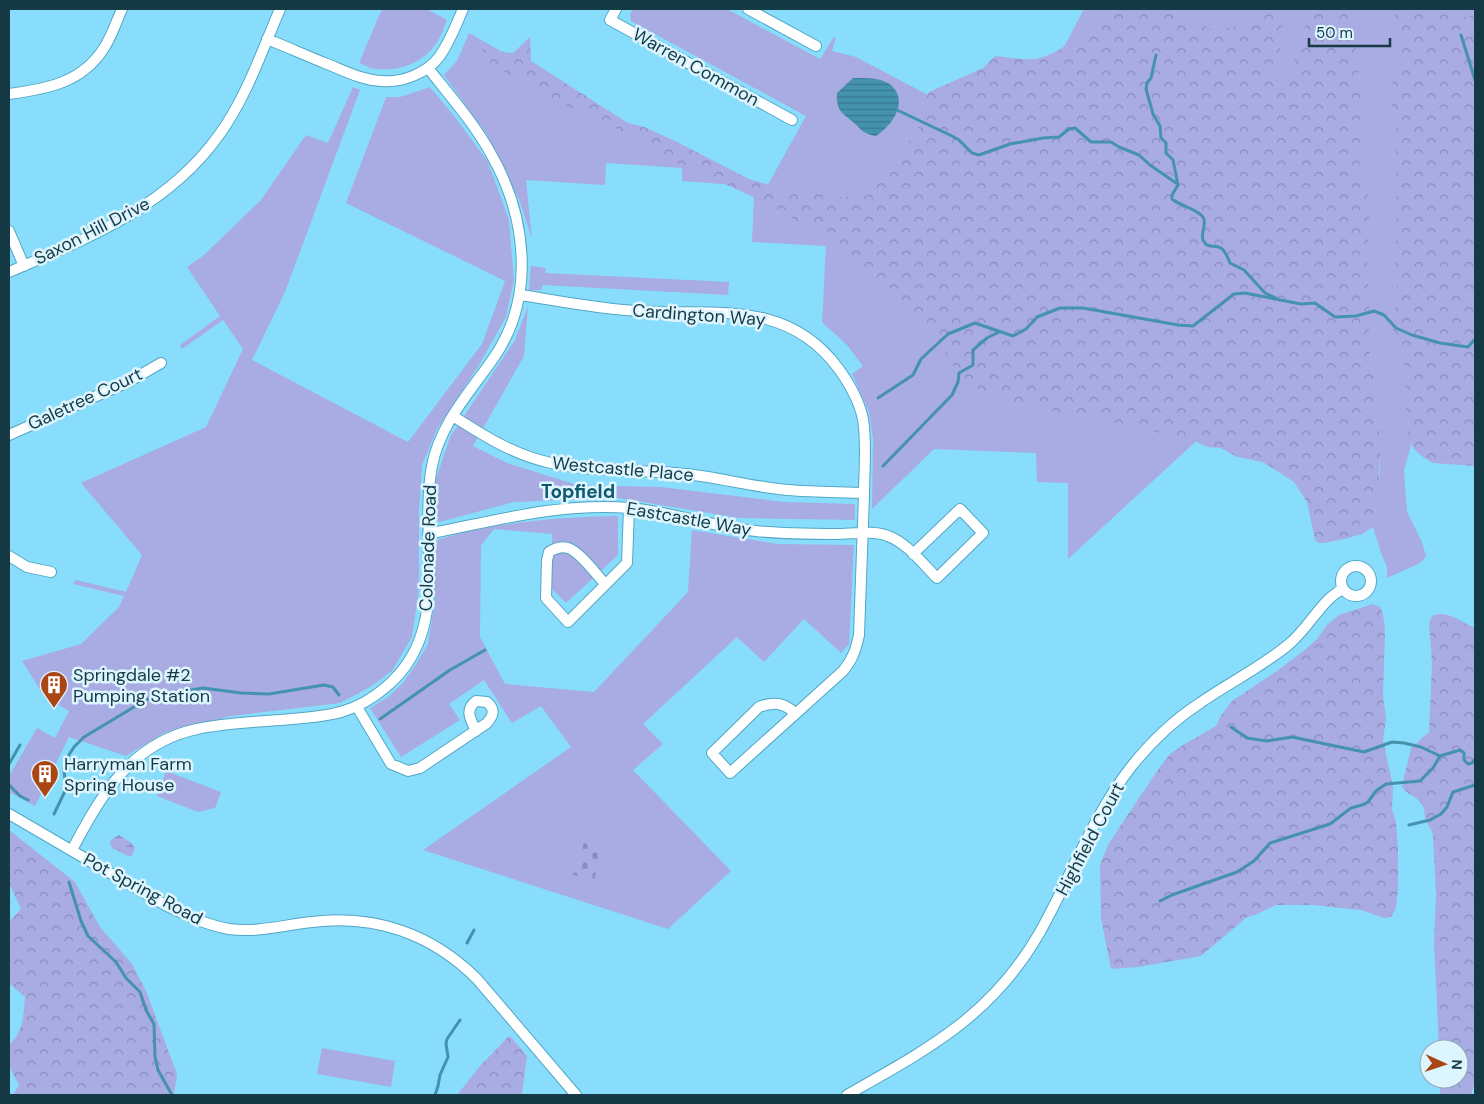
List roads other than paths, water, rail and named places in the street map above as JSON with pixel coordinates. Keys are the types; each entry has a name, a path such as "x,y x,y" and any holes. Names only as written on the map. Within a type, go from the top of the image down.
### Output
{"street":[{"path":"9,94 52,87 72,78 90,65 104,48 122,9"},
{"name":"Saxon Hill Drive","path":"9,272 133,214 179,180 220,135 241,98 280,9"},
{"path":"267,39 350,74 382,82 397,80 414,76 428,68 438,58 450,40 463,9"},
{"name":"Warren Common","path":"616,9 610,20 792,120"},
{"path":"748,9 816,46"},
{"name":"Colonade Road","path":"72,850 95,808 117,777 133,761 152,748 174,736 219,725 314,717 338,713 357,707 385,688 398,676 419,644 428,610 427,501 432,462 440,438 453,416 508,335 521,295 522,261 519,234 504,180 474,127 428,68"},
{"path":"9,231 24,266"},
{"name":"Cardington Way","path":"521,295 634,311 754,315 774,320 794,328 818,345 833,360 847,380 859,405 866,451 859,634 856,649 851,662 843,671 730,773 712,753 760,707 768,703 787,705 795,714"},
{"name":"Galetree Court","path":"9,434 130,381 160,363"},
{"name":"Westcastle Place","path":"453,416 488,439 509,449 550,463 572,467 708,477 788,490 864,493"},
{"name":"Eastcastle Way","path":"428,534 559,509 599,506 629,508 655,511 752,531 780,534 878,533 889,536 913,554 937,578 983,533 960,509 913,554"},
{"path":"605,584 575,552 567,547 557,548 549,552 546,598 568,622 627,562 629,508"},
{"path":"9,556 27,567 51,572"},
{"name":"Highfield Court","path":"847,1095 931,1047 978,1010 1025,956 1056,902 1099,814 1114,790 1149,746 1180,717 1290,644 1327,600 1343,588"},
{"path":"357,707 391,764 408,771 420,768 476,731"},
{"name":"Pot Spring Road","path":"9,814 165,905 191,918 209,924 230,929 260,930 311,922 352,920 372,922 420,938 438,947 465,967 477,979 576,1095"}],"waterway":[{"path":"1461,35 1475,80"},
{"path":"1156,55 1151,78 1147,83 1146,89 1153,114 1160,126 1161,138 1166,143 1166,153 1173,160 1178,185 1172,195 1172,199 1196,211 1203,217 1202,237 1205,243 1210,246 1220,247 1230,263 1244,270 1265,293 1276,298"},
{"path":"897,110 952,136 972,153 979,155 1010,144 1059,137 1069,129 1075,128 1091,142 1111,142 1139,155 1176,183"},
{"path":"878,398 913,375 921,359 948,334 975,323 1013,336 1026,329 1037,317 1060,308 1083,308 1193,326 1234,294 1245,293 1301,304 1315,303 1335,317 1356,316 1374,311 1384,315 1396,328 1440,343 1468,347 1475,339"},
{"path":"883,466 952,395 958,382 959,373 973,365 973,350 987,338 999,332"},
{"path":"380,719 450,670 485,650"},
{"path":"54,814 66,789 65,761 74,747 84,737 155,696 203,688 241,693 269,694 324,685 333,687 339,695"},
{"path":"1231,727 1247,738 1267,741 1292,737 1364,752 1392,742 1404,743 1421,747 1440,756 1460,750 1464,753 1464,760 1468,764 1472,763 1475,759"},
{"path":"9,764 20,745"},
{"path":"1160,901 1237,872 1254,861 1270,843 1330,824 1351,808 1368,802 1376,791 1386,784 1420,781 1433,768 1440,756"},
{"path":"9,785 20,796 28,800"},
{"path":"1409,825 1430,820 1441,814 1447,807 1453,792 1475,785"},
{"path":"69,882 81,921 88,936 116,962 126,978 140,992 146,1010 154,1024 155,1057 158,1070 172,1095"},
{"path":"467,943 474,930"},
{"path":"435,1095 440,1075 448,1057 447,1039 460,1020"}],"place":[{"name":"Springdale #2 Pumping Station","path":"54,709"},
{"name":"Harryman Farm Spring House","path":"45,798"}],"district":[{"name":"Topfield","path":"578,491"}]}
